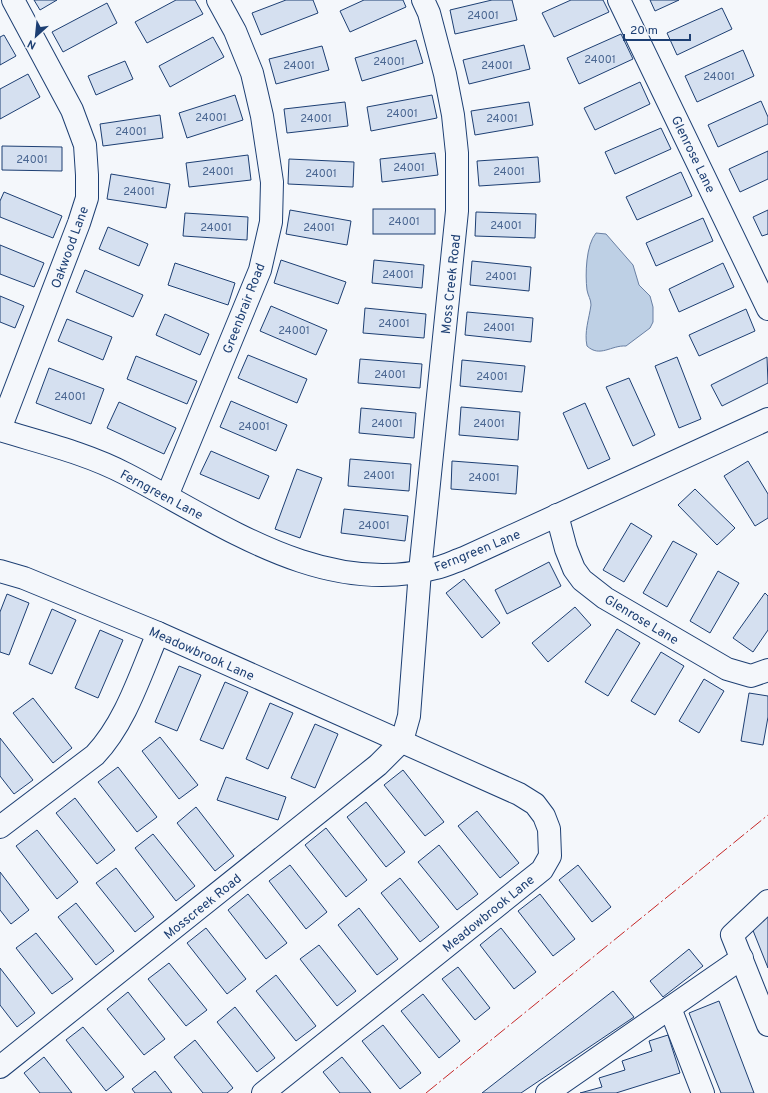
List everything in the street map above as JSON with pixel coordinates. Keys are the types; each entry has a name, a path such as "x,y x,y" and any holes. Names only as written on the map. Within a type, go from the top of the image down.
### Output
{"street":[{"name":"Oakwood Lane","path":"0,430 79,223 87,198 85,145 72,110 13,0"},
{"name":"Greenbrair Road","path":"166,496 260,270 271,222 272,182 262,116 253,80 235,31 218,0"},
{"name":"Moss Creek Road","path":"420,571 457,211 457,154 454,115 445,74 429,13 424,0"},
{"name":"Glenrose Lane","path":"619,0 768,309"},
{"name":"Ferngreen Lane","path":"0,430 89,458 124,473 266,549 328,570 373,575 420,571 436,568 464,558 768,420"},
{"name":"Glenrose Lane","path":"557,515 566,549 574,569 582,580 605,598 727,669 751,676 768,670"},
{"name":"Meadowbrook Lane","path":"0,571 24,578 158,633 402,741 519,794 535,804 544,816 549,828 550,856 542,870 263,1093"},
{"path":"402,741 409,716 420,571"},
{"path":"0,827 95,755 108,742 119,722 158,633"},
{"name":"Mosscreek Road","path":"0,1067 378,766 402,741"},
{"path":"768,902 732,934 768,1025"},
{"path":"547,1093 742,958"},
{"path":"670,1008 703,1093"}],"water":[{"path":"596,233 606,234 633,265 639,285 650,296 653,307 653,322 650,328 626,346 601,351 596,351 587,346 586,341 586,331 591,301 587,290 586,268 590,245"}],"building":[{"path":"34,0 57,0 40,10"},
{"path":"176,0 195,0 203,14 147,43 135,22"},
{"path":"286,0 313,0 318,13 261,35 252,13"},
{"path":"364,0 403,0 406,7 350,32 340,11"},
{"path":"492,0 512,0 517,20 455,34 450,10"},
{"path":"571,0 603,0 609,12 554,37 542,13"},
{"path":"650,0 679,0 655,11"},
{"path":"107,3 117,23 63,52 52,32"},
{"path":"722,8 732,29 677,55 667,33"},
{"path":"621,34 633,59 579,84 567,58"},
{"path":"4,35 16,56 0,65 0,37"},
{"path":"213,37 224,57 170,87 159,66"},
{"path":"416,40 423,63 362,81 355,58"},
{"path":"524,45 530,69 469,84 463,60"},
{"path":"322,46 329,70 276,84 269,59"},
{"path":"743,50 754,76 697,102 685,76"},
{"path":"125,61 133,79 96,95 88,76"},
{"path":"28,74 40,97 0,119 0,89"},
{"path":"640,82 650,104 595,130 584,108"},
{"path":"235,95 243,120 187,138 179,113"},
{"path":"432,95 437,118 371,131 367,107"},
{"path":"761,101 768,117 768,124 718,147 708,125"},
{"path":"345,102 348,126 287,133 284,109"},
{"path":"529,102 533,125 475,135 471,111"},
{"path":"160,115 163,138 103,146 100,124"},
{"path":"661,128 671,149 615,174 605,152"},
{"path":"2,146 62,147 62,171 2,170"},
{"path":"768,151 768,179 740,192 729,169"},
{"path":"435,153 438,175 382,182 380,159"},
{"path":"248,155 251,180 189,187 186,163"},
{"path":"538,157 540,182 479,186 477,161"},
{"path":"289,159 354,162 353,187 288,184"},
{"path":"681,172 692,196 637,220 626,197"},
{"path":"111,174 170,184 166,208 107,199"},
{"path":"4,192 62,216 53,238 0,217 0,201"},
{"path":"373,209 435,209 435,234 373,234"},
{"path":"290,210 351,221 347,245 286,234"},
{"path":"768,210 768,234 762,236 753,217"},
{"path":"476,212 536,214 535,238 475,236"},
{"path":"185,213 248,217 247,240 183,236"},
{"path":"703,218 713,241 656,266 646,243"},
{"path":"108,227 148,244 139,266 99,249"},
{"path":"0,245 44,263 34,287 0,274"},
{"path":"281,260 346,282 338,304 274,283"},
{"path":"374,260 424,265 422,288 372,283"},
{"path":"472,261 531,267 529,291 470,285"},
{"path":"175,263 235,283 228,305 168,285"},
{"path":"723,263 734,287 679,312 669,289"},
{"path":"85,270 143,295 133,317 76,292"},
{"path":"0,296 24,306 15,328 0,322"},
{"path":"271,306 327,330 316,355 260,331"},
{"path":"365,308 426,314 424,338 363,333"},
{"path":"746,309 755,331 699,356 689,335"},
{"path":"467,312 533,318 531,342 465,335"},
{"path":"165,314 209,334 200,355 156,335"},
{"path":"67,319 112,337 103,360 58,341"},
{"path":"248,355 307,379 297,403 238,378"},
{"path":"136,356 197,381 187,404 127,379"},
{"path":"677,357 701,419 679,428 655,366"},
{"path":"767,357 768,383 722,406 711,385"},
{"path":"360,359 422,364 420,388 358,383"},
{"path":"462,360 525,366 522,392 460,386"},
{"path":"49,368 104,389 91,424 36,403"},
{"path":"629,378 655,435 633,446 606,387"},
{"path":"231,401 287,425 276,451 220,427"},
{"path":"119,402 176,428 164,454 107,428"},
{"path":"585,403 610,459 588,469 563,413"},
{"path":"461,407 520,412 518,440 459,435"},
{"path":"361,408 416,413 414,438 359,433"},
{"path":"211,451 269,476 259,499 200,474"},
{"path":"350,459 411,464 409,491 348,486"},
{"path":"452,461 518,466 516,494 451,489"},
{"path":"748,461 768,494 768,518 755,526 724,476"},
{"path":"297,469 322,478 300,538 275,529"},
{"path":"695,489 735,528 717,545 678,505"},
{"path":"344,509 408,516 405,541 341,533"},
{"path":"631,523 652,536 624,582 603,570"},
{"path":"673,541 697,554 667,607 643,593"},
{"path":"549,562 561,586 507,614 495,590"},
{"path":"718,571 739,583 710,633 690,621"},
{"path":"464,579 500,623 482,638 446,593"},
{"path":"765,593 768,596 768,630 753,652 733,638"},
{"path":"7,594 29,603 9,655 0,652 0,612"},
{"path":"575,607 591,625 548,662 532,643"},
{"path":"52,609 76,620 52,674 29,664"},
{"path":"617,629 640,643 608,696 585,682"},
{"path":"100,630 123,640 98,698 75,688"},
{"path":"661,652 684,666 655,715 631,701"},
{"path":"179,666 201,675 177,731 155,722"},
{"path":"704,679 724,691 699,733 679,721"},
{"path":"225,682 248,692 223,749 200,740"},
{"path":"749,693 768,696 768,717 763,745 741,741"},
{"path":"33,698 72,748 53,763 13,713"},
{"path":"270,703 293,713 268,769 246,759"},
{"path":"315,724 338,734 315,788 291,778"},
{"path":"160,737 198,785 179,799 142,751"},
{"path":"0,738 33,780 14,794 0,776"},
{"path":"118,767 157,817 137,832 98,782"},
{"path":"403,770 444,822 425,836 384,785"},
{"path":"226,777 286,797 278,820 217,800"},
{"path":"75,798 115,850 97,864 56,813"},
{"path":"366,802 405,852 386,867 347,817"},
{"path":"196,807 234,856 215,871 177,823"},
{"path":"477,811 519,863 500,878 458,826"},
{"path":"326,828 367,880 346,897 305,845"},
{"path":"37,830 78,882 57,899 16,846"},
{"path":"153,834 195,886 176,901 135,848"},
{"path":"439,845 478,894 457,910 418,862"},
{"path":"290,865 327,912 306,929 269,881"},
{"path":"578,865 611,907 592,922 559,880"},
{"path":"116,868 154,917 135,932 96,883"},
{"path":"0,872 29,910 11,924 0,910"},
{"path":"400,878 439,927 420,942 381,893"},
{"path":"248,894 287,943 266,959 228,910"},
{"path":"540,894 575,939 553,956 518,911"},
{"path":"76,903 114,951 96,965 58,917"},
{"path":"359,908 398,959 377,975 338,925"},
{"path":"768,914 768,968 752,928"},
{"path":"206,928 246,979 227,994 187,943"},
{"path":"501,928 536,972 514,989 480,945"},
{"path":"36,933 73,979 52,994 16,948"},
{"path":"319,945 356,991 337,1006 300,959"},
{"path":"689,949 703,966 663,997 650,981"},
{"path":"169,963 207,1010 186,1026 148,979"},
{"path":"458,967 490,1008 475,1020 442,979"},
{"path":"0,968 35,1013 17,1027 0,1005"},
{"path":"276,975 316,1026 296,1041 256,991"},
{"path":"613,991 634,1017 521,1093 482,1093"},
{"path":"128,992 165,1039 144,1055 107,1009"},
{"path":"423,994 460,1041 439,1058 401,1011"},
{"path":"719,1001 754,1093 721,1093 689,1013"},
{"path":"235,1007 275,1058 257,1072 217,1022"},
{"path":"383,1025 421,1073 400,1089 362,1041"},
{"path":"83,1027 124,1077 106,1091 66,1040"},
{"path":"668,1035 680,1073 616,1093 580,1093 602,1087 599,1078 625,1070 622,1061 652,1051 649,1041"},
{"path":"195,1040 233,1088 227,1093 203,1093 174,1057"},
{"path":"44,1057 72,1093 40,1093 24,1073"},
{"path":"342,1057 371,1093 340,1093 323,1072"},
{"path":"155,1071 172,1093 135,1093 132,1089"}],"power":[{"path":"426,1093 768,815"}]}
